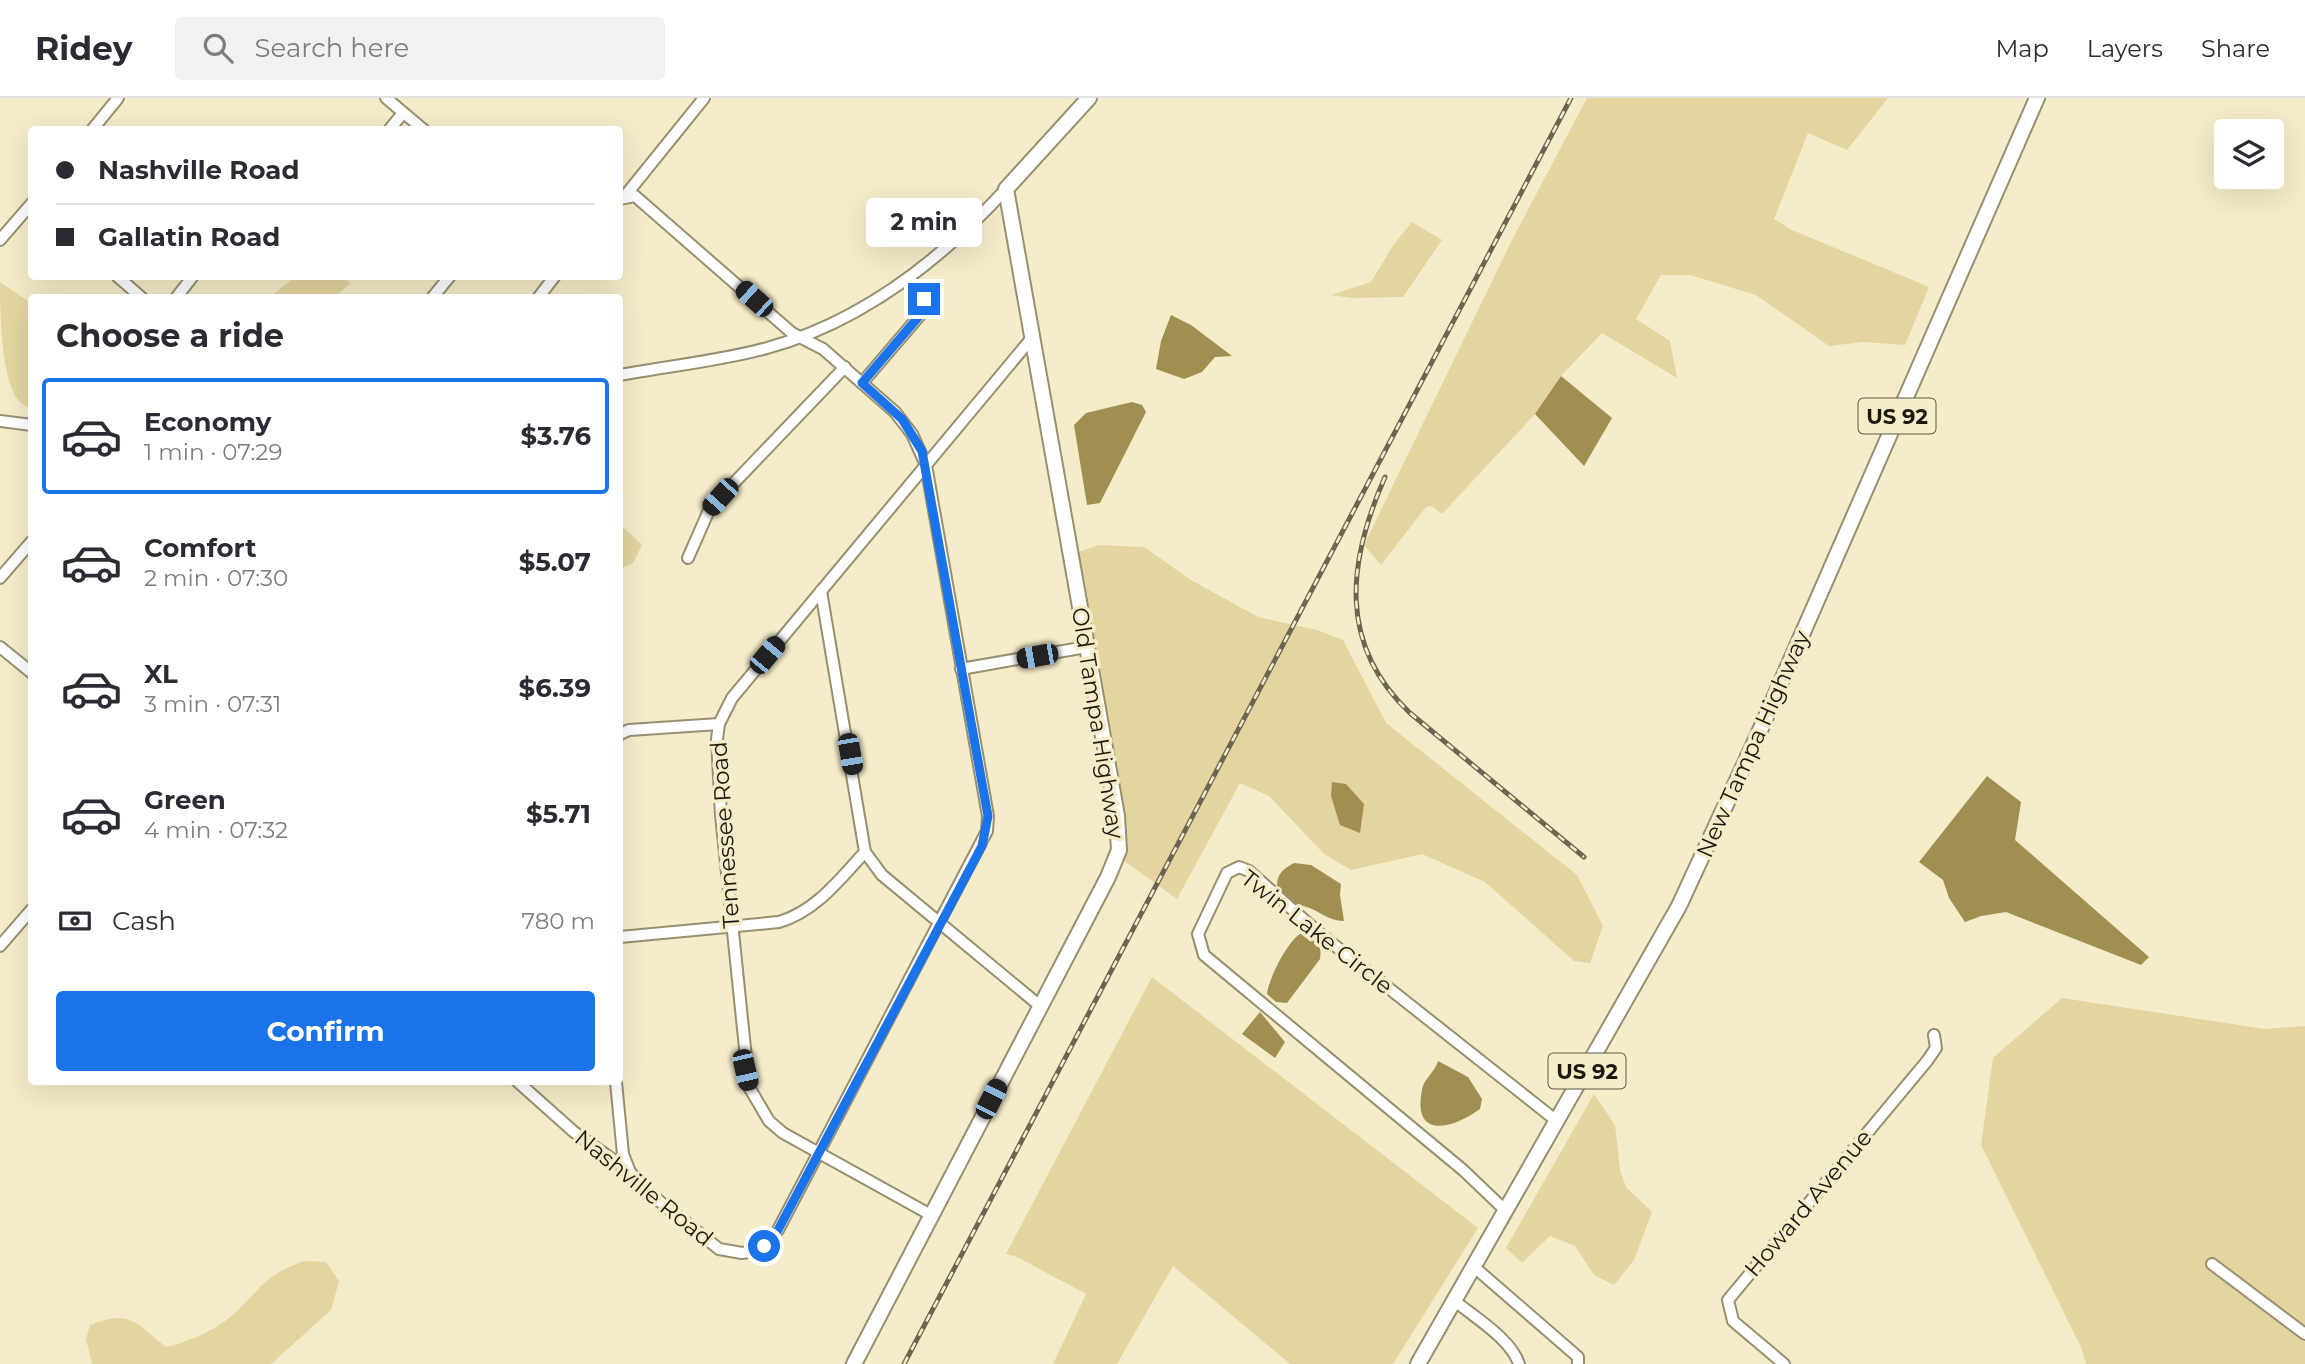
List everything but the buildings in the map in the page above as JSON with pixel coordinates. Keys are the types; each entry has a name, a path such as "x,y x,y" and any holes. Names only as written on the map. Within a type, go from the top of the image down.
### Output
{"main road":[{"path":"1006,189 1089,98"},
{"name":"New Tampa Highway","path":"1418,1364 1653,954 1707,847 2036,98"},
{"name":"Old Tampa Highway","path":"854,1364 1108,877 1119,850 1117,816 1045,396 1031,339 1006,189"}],"street":[{"path":"95,126 118,98"},
{"path":"386,98 419,126"},
{"path":"623,197 705,98"},
{"path":"392,126 403,113"},
{"path":"623,374 766,348 803,336 845,317 909,278 950,246 1006,189"},
{"name":"Nashville Road","path":"521,1085 574,1132 630,1172 648,1192 719,1249 742,1253 764,1246 773,1238 987,831 988,816 922,451 902,419 845,368 803,336 792,333 635,196 623,198"},
{"path":"0,240 28,208"},
{"path":"862,383 924,308 922,292 909,278"},
{"path":"122,280 137,294"},
{"path":"179,294 190,280"},
{"path":"435,294 447,280"},
{"path":"541,294 552,280"},
{"name":"Tennessee Road","path":"931,1215 817,1155 769,1121 749,1087 731,926 717,739 719,724 732,698 1031,339"},
{"path":"688,558 710,508 845,368"},
{"path":"0,421 28,424"},
{"path":"0,578 28,546"},
{"path":"821,591 865,852 882,874 1040,1006"},
{"path":"0,647 28,670"},
{"path":"961,669 1087,647"},
{"path":"623,733 629,730 719,724"},
{"path":"623,937 779,922 804,912 817,903 865,852"},
{"name":"Twin Lake Circle","path":"1506,1211 1463,1170 1204,955 1198,933 1227,873 1239,867 1249,871 1319,933 1558,1122"},
{"path":"0,946 28,914"},
{"name":"Howard Avenue","path":"1784,1364 1733,1321 1728,1300 1927,1061 1936,1048 1934,1035"},
{"path":"616,1085 623,1154 630,1172"},
{"path":"2212,1264 2305,1334"},
{"path":"1473,1266 1578,1357 1578,1364"},
{"path":"1455,1301 1505,1344 1519,1364"}],"shaded area":[{"path":"1587,98 1888,98 1847,150 1808,133 1774,219 1792,230 1929,287 1905,345 1863,342 1829,346 1756,295 1690,275 1661,275 1636,319 1670,341 1677,378 1602,333 1561,376 1535,414 1442,514 1432,506 1426,507 1381,565 1364,545 1512,240"},
{"path":"1412,222 1442,240 1403,297 1352,298 1331,295 1371,282 1394,244"},
{"path":"291,280 346,280 350,283 339,294 274,294"},
{"path":"0,282 28,301 28,406 21,403 13,391 2,334"},
{"path":"1171,315 1191,325 1232,356 1215,357 1202,372 1184,379 1156,369 1161,341"},
{"path":"1561,376 1612,418 1584,466 1535,414"},
{"path":"1132,402 1142,405 1146,412 1100,503 1087,505 1074,425 1086,413"},
{"path":"623,527 642,545 633,563 623,568"},
{"path":"1099,545 1144,547 1191,580 1258,617 1317,630 1343,640 1386,723 1577,875 1603,926 1590,963 1574,961 1485,882 1422,854 1351,870 1324,854 1269,796 1240,783 1177,899 1123,860 1075,553"},
{"path":"1987,776 2021,802 2015,840 2149,957 2141,965 2006,912 1965,922 1949,898 1943,880 1919,862"},
{"path":"1332,782 1346,784 1364,804 1360,833 1340,825 1331,796"},
{"path":"1294,863 1311,865 1341,884 1344,921 1294,905 1277,886 1281,872"},
{"path":"1305,932 1318,942 1320,959 1287,1003 1276,1002 1267,994 1271,979 1287,949"},
{"path":"1152,977 1478,1228 1393,1364 1290,1364 1173,1266 1117,1364 1053,1364 1086,1294 1017,1257 1006,1254"},
{"path":"2062,998 2265,1029 2305,1026 2305,1364 2086,1364 2081,1347 1981,1145 1993,1058"},
{"path":"1260,1012 1285,1042 1275,1058 1242,1034"},
{"path":"1438,1061 1468,1077 1482,1099 1480,1109 1470,1116 1438,1126 1423,1117 1421,1106 1423,1086"},
{"path":"1594,1094 1615,1125 1620,1170 1626,1187 1652,1212 1634,1260 1614,1285 1594,1275 1575,1246 1550,1236 1522,1263 1506,1248"},
{"path":"304,1261 326,1262 339,1281 331,1310 271,1364 92,1364 86,1339 90,1325 124,1318 139,1325 166,1347 175,1345 220,1324 272,1276"}],"railway":[{"path":"904,1364 1571,98"},
{"path":"1385,477 1372,508 1357,570 1356,601 1360,630 1370,659 1386,686 1410,713 1584,857"}],"route":[{"path":"764,1246 778,1230 982,846 987,831 988,816 922,451 902,419 862,383 921,314 924,299"}]}
